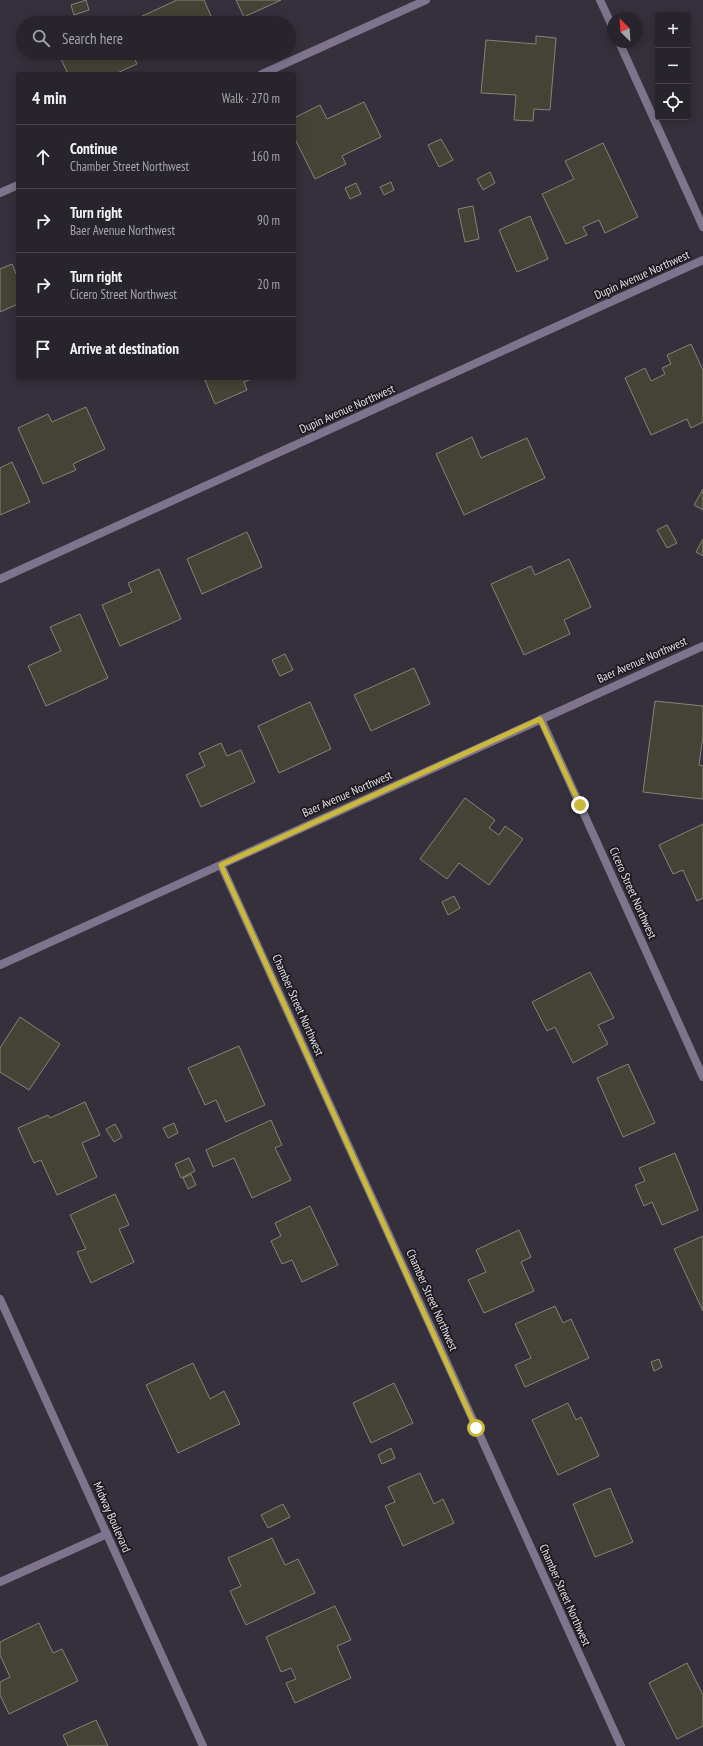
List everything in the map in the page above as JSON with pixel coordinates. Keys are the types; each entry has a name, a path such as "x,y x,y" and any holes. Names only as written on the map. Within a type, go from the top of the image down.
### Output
{"street":[{"path":"296,59 426,0"},
{"path":"600,0 607,15"},
{"path":"622,48 703,227"},
{"path":"266,72 293,60"},
{"path":"0,193 16,186"},
{"name":"Dupin Avenue Northwest","path":"0,579 703,260"},
{"name":"Baer Avenue Northwest","path":"0,965 703,646"},
{"name":"Cicero Street Northwest","path":"540,719 703,1077"},
{"name":"Chamber Street Northwest","path":"221,865 621,1746"},
{"name":"Midway Boulevard","path":"0,1299 203,1746"},
{"path":"0,1582 106,1534"}],"building":[{"path":"86,0 89,10 74,15 71,5"},
{"path":"177,0 204,0 211,16 142,16"},
{"path":"236,0 281,0 246,16 244,16"},
{"path":"536,36 556,38 550,110 534,109 533,121 514,120 516,95 481,93 486,40 536,44"},
{"path":"61,60 135,60 137,64 119,72 67,72"},
{"path":"364,102 381,137 342,156 346,164 315,179 296,141 296,117 320,105 327,119"},
{"path":"441,139 453,160 439,167 428,145"},
{"path":"603,143 638,217 605,233 599,220 583,227 587,235 566,244 542,194 574,179 565,161"},
{"path":"490,172 495,183 483,190 477,179"},
{"path":"391,182 394,190 384,195 380,187"},
{"path":"356,183 361,194 350,199 345,188"},
{"path":"473,206 479,239 465,242 458,209"},
{"path":"530,216 548,259 517,272 499,230"},
{"path":"12,264 16,273 16,305 0,312 0,269"},
{"path":"691,344 703,370 703,422 691,428 687,419 651,435 625,378 645,368 651,381 665,374 662,368 671,364 667,355"},
{"path":"205,380 249,380 244,382 247,390 215,404"},
{"path":"86,407 105,449 73,464 76,470 43,484 18,428 48,414 52,422"},
{"path":"472,437 481,458 527,438 545,478 464,515 436,454"},
{"path":"12,462 30,502 0,515 0,468"},
{"path":"703,489 703,510 694,505"},
{"path":"667,525 677,543 667,548 657,530"},
{"path":"247,532 262,567 202,594 187,559"},
{"path":"703,539 703,556 696,552"},
{"path":"569,559 591,607 564,620 570,634 524,655 491,584 531,566 535,575"},
{"path":"159,569 181,619 120,646 102,605 132,592 128,583"},
{"path":"80,614 108,678 46,706 28,666 61,651 50,627"},
{"path":"285,654 293,670 280,676 272,660"},
{"path":"414,668 430,704 371,731 354,695"},
{"path":"655,701 703,706 703,736 699,765 703,766 703,799 643,792"},
{"path":"310,702 331,749 279,773 258,726"},
{"path":"221,743 227,756 241,750 255,782 201,807 186,775 205,766 199,753"},
{"path":"465,798 495,820 489,828 499,835 505,826 523,839 489,885 459,863 447,879 420,859"},
{"path":"703,824 703,898 697,901 683,870 673,874 659,845"},
{"path":"454,896 460,908 448,915 442,902"},
{"path":"590,972 614,1018 598,1025 608,1044 573,1063 555,1027 547,1031 532,1002"},
{"path":"20,1017 60,1044 29,1090 0,1072 0,1048"},
{"path":"239,1046 265,1105 226,1122 216,1100 205,1105 188,1068"},
{"path":"628,1064 655,1123 623,1137 597,1078"},
{"path":"85,1102 100,1135 82,1143 97,1177 57,1195 41,1160 34,1163 18,1128 48,1115 50,1118"},
{"path":"271,1120 282,1145 275,1148 291,1180 252,1198 234,1158 213,1167 206,1150"},
{"path":"174,1123 178,1133 168,1138 163,1128"},
{"path":"115,1124 122,1137 114,1142 106,1129"},
{"path":"675,1153 698,1210 662,1225 652,1202 644,1206 635,1185 645,1181 639,1168"},
{"path":"189,1158 195,1171 181,1178 175,1164"},
{"path":"191,1174 196,1185 188,1189 183,1178"},
{"path":"115,1194 129,1225 119,1229 134,1262 91,1283 77,1252 86,1249 70,1215"},
{"path":"310,1206 338,1265 302,1282 292,1260 282,1264 271,1241 281,1236 275,1223"},
{"path":"519,1230 531,1257 521,1262 534,1291 484,1313 468,1280 486,1272 476,1250"},
{"path":"703,1236 703,1311 674,1249"},
{"path":"555,1306 563,1323 571,1319 589,1358 525,1387 515,1365 531,1358 515,1324"},
{"path":"659,1359 662,1367 654,1371 651,1362"},
{"path":"193,1363 210,1399 224,1391 240,1424 178,1453 146,1385"},
{"path":"394,1383 413,1423 371,1443 353,1403"},
{"path":"568,1403 576,1420 581,1417 599,1456 558,1475 532,1420"},
{"path":"391,1448 395,1458 382,1464 378,1455"},
{"path":"420,1473 434,1504 443,1499 454,1523 403,1546 385,1506 395,1502 388,1487"},
{"path":"610,1488 633,1542 595,1557 573,1504"},
{"path":"283,1504 290,1517 268,1528 261,1515"},
{"path":"272,1538 285,1565 298,1559 315,1593 246,1625 230,1591 241,1586 228,1558"},
{"path":"335,1606 351,1640 337,1646 351,1678 295,1703 286,1683 296,1679 291,1668 281,1672 266,1637"},
{"path":"39,1623 53,1653 62,1649 78,1681 9,1714 0,1695 0,1682 10,1677 0,1655 0,1642"},
{"path":"687,1663 703,1695 703,1726 677,1739 649,1683"},
{"path":"96,1720 108,1746 68,1746 63,1735"}],"route":[{"path":"476,1428 221,865 540,719 580,805"}]}
